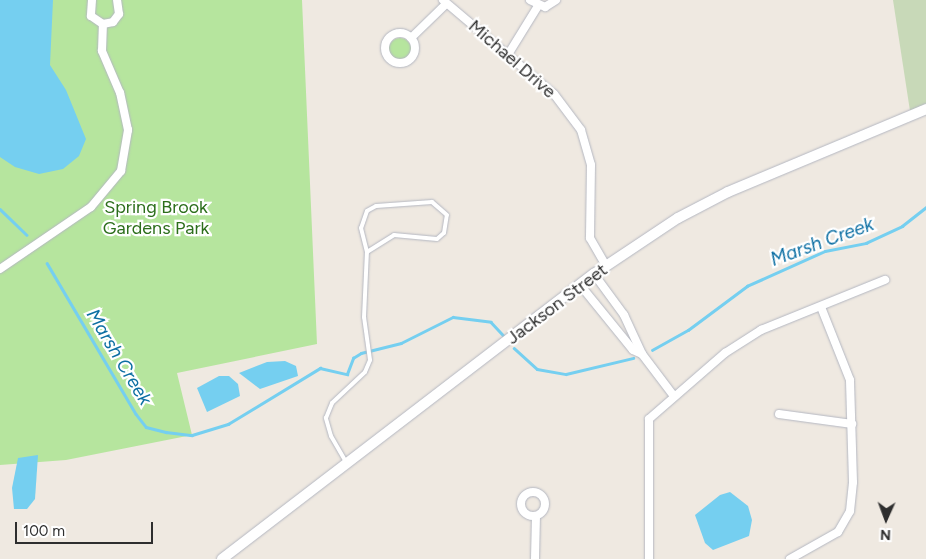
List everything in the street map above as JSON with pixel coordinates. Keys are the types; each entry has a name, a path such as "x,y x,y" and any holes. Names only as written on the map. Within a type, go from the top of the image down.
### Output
{"street":[{"path":"92,0 91,16 104,24 113,22 119,14 118,0"},
{"path":"530,0 538,6"},
{"path":"508,53 538,6 556,0"},
{"path":"411,38 444,2"},
{"name":"Michael Drive","path":"444,2 508,53 554,94 581,130 591,165 590,238 606,266"},
{"path":"0,269 92,207 121,171 128,130 120,93 102,51 104,24"},
{"name":"Jackson Street","path":"222,559 581,286 594,274 678,218 728,192 926,109"},
{"path":"594,274 624,315 642,354 673,396"},
{"path":"649,559 649,419 673,396 761,330 885,280"},
{"path":"581,286 634,350 642,354"},
{"path":"790,559 838,532 850,511 852,424 850,380 821,307"},
{"path":"779,414 852,424"},
{"path":"535,559 536,516"}],"lane":[{"path":"347,464 331,436 326,418 332,404 365,372 370,360 364,316 367,252 361,228 367,211 376,206 432,202 447,215 444,233 437,239 394,235 367,252"}],"green space":[{"name":"Spring Brook Gardens Park","path":"0,0 302,0 317,344 177,373 192,435 66,460 0,465"},
{"path":"893,0 926,0 926,104 910,111"},
{"path":"400,38 408,41 411,49 408,57 400,60 392,57 389,49 392,41"}],"water":[{"path":"0,0 53,0 50,65 66,90 86,139 79,156 63,169 39,174 15,167 0,157"},
{"path":"285,361 296,366 298,376 260,389 239,373 267,362"},
{"path":"219,376 229,376 238,384 240,396 207,412 197,388"},
{"path":"38,455 35,499 27,509 14,509 12,488 18,458"},
{"path":"730,492 748,506 752,520 749,536 713,550 705,543 695,515 720,495"}],"waterway":[{"name":"Marsh Creek","path":"652,350 688,330 747,286 825,251 866,243 902,226 926,207"},
{"name":"Marsh Creek","path":"0,209 27,235"},
{"name":"Marsh Creek","path":"47,263 136,414 146,427 166,432 192,435 228,424 320,368 347,374 353,358 361,353 401,343 453,317 491,322 504,336"},
{"name":"Marsh Creek","path":"514,348 537,369 566,374 633,358"}]}
